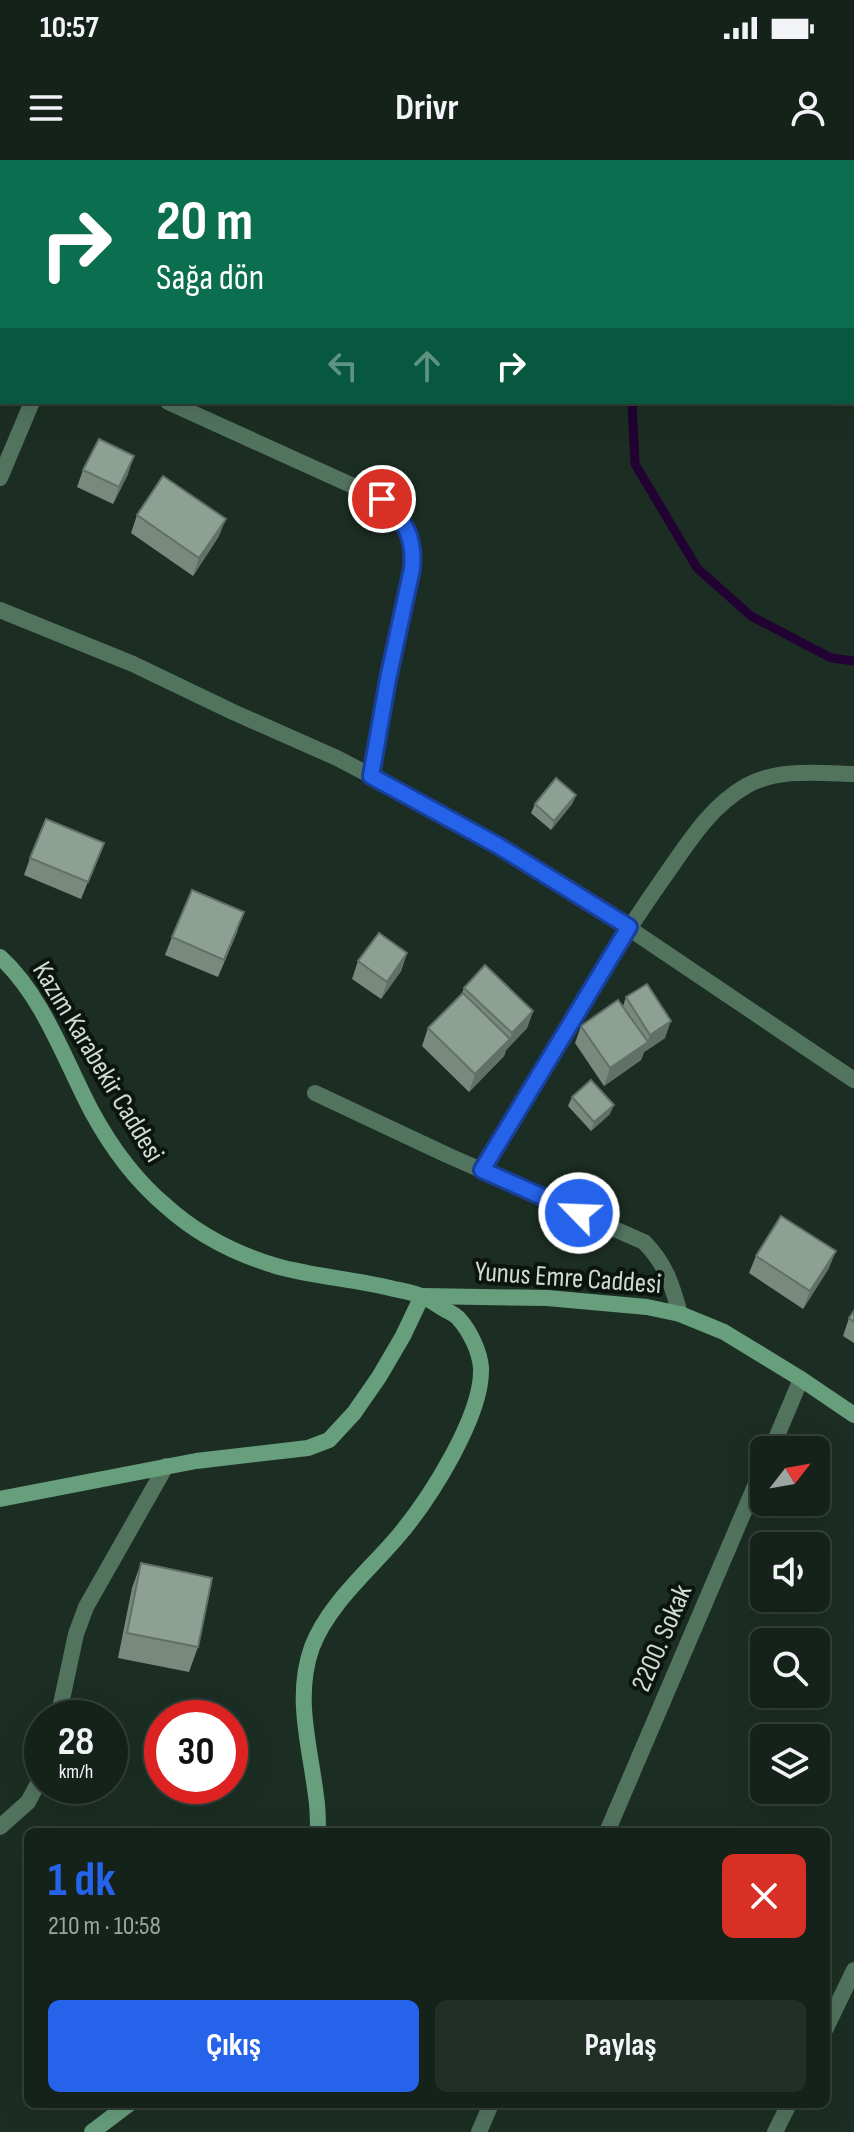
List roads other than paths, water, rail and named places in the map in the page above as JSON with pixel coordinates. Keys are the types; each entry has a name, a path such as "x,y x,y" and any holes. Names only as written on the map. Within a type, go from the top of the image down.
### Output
{"street":[{"path":"0,478 31,404"},
{"path":"172,404 382,499 406,526 414,553 412,569 371,776"},
{"path":"0,610 133,664 371,776 497,845 629,927 854,1080"},
{"path":"482,1170 629,927 707,817 749,784 778,775 854,774"},
{"name":"Kazım Karabekir Caddesi","path":"0,957 34,999 115,1149 140,1183 168,1208 199,1233 275,1266 422,1296 458,1317 473,1339 481,1368 477,1397 468,1425 436,1484 402,1531 325,1620 311,1649 304,1679 303,1715 317,1798 318,1828"},
{"path":"315,1093 644,1242 671,1280 680,1314"},
{"path":"0,1499 166,1466 308,1448 329,1440 354,1413 379,1377 422,1296"},
{"name":"Yunus Emre Caddesi","path":"422,1296 547,1298 647,1307 680,1314 724,1332 854,1415"},
{"path":"777,1436 801,1379"},
{"path":"62,1700 76,1634 86,1607 166,1466"},
{"name":"2200. Sokak","path":"609,1828 750,1498"},
{"path":"0,1827 26,1804"},
{"path":"830,2020 854,1970"},
{"path":"92,2132 124,2108"},
{"path":"479,2132 489,2108"},
{"path":"775,2132 787,2108"}],"waterway":[{"path":"632,404 635,464 697,568 751,616 831,658 854,661"}]}
